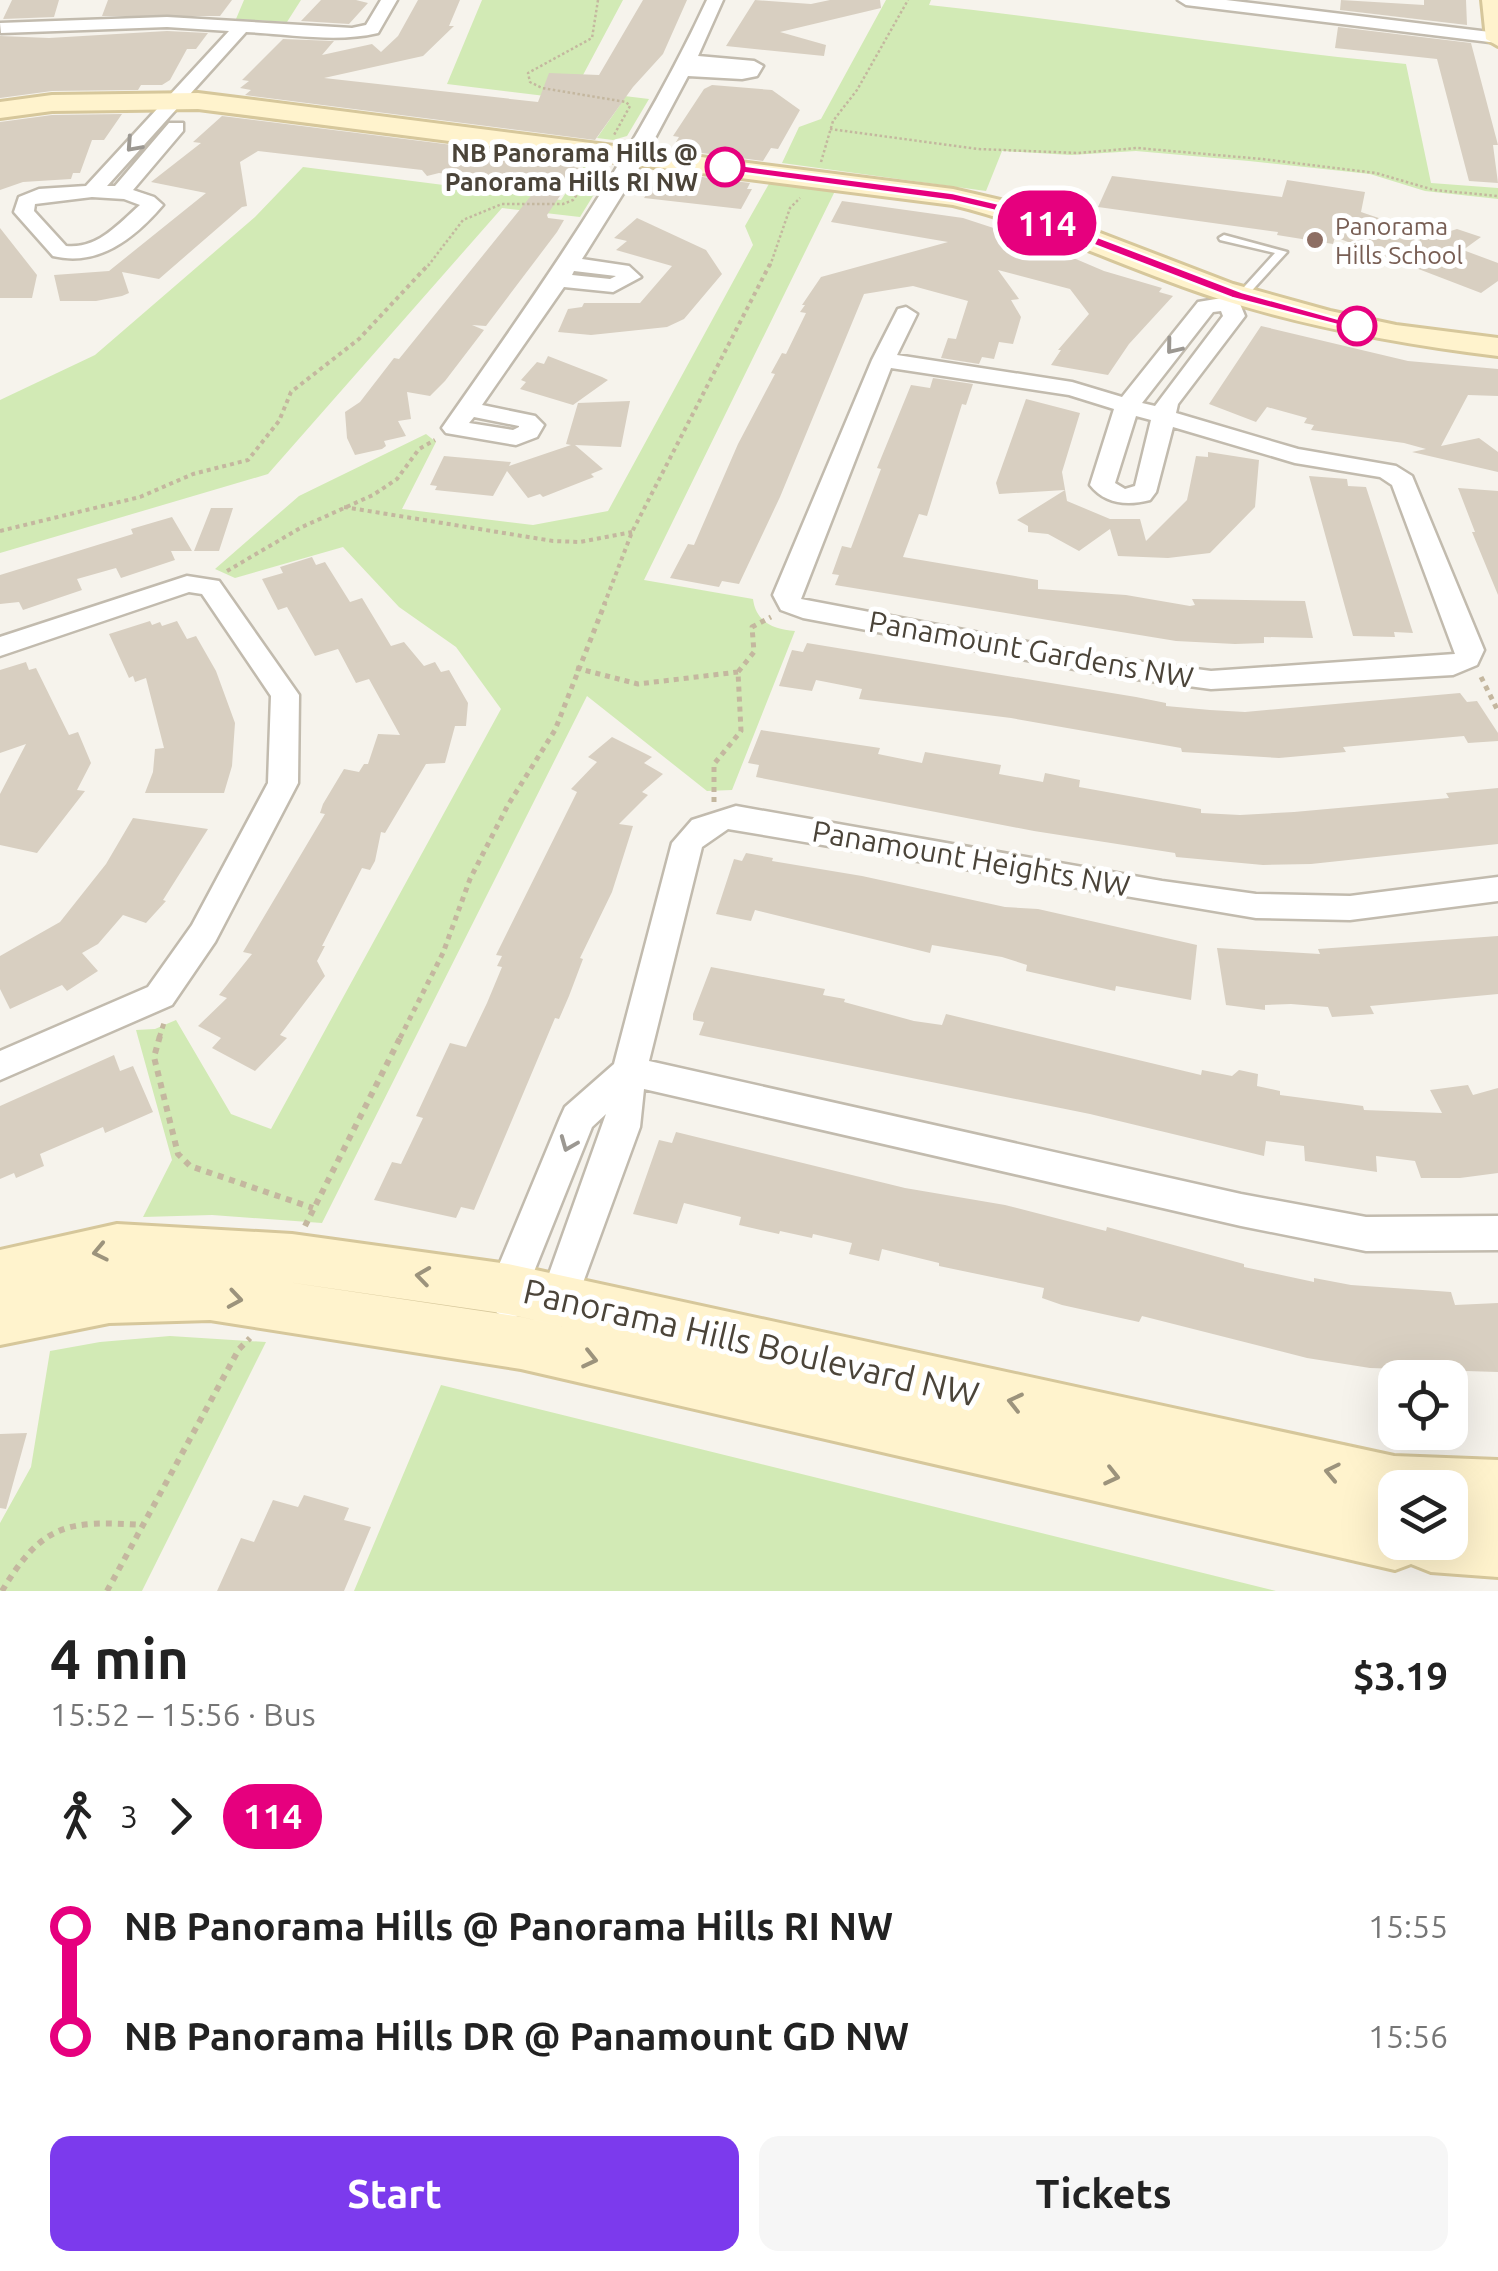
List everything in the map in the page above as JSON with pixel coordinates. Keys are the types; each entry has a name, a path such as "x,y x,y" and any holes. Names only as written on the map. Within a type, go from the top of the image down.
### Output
{"street":[{"path":"75,26 81,0"},
{"path":"0,28 243,24 362,32 375,26 388,0"},
{"path":"461,418 564,272 627,148 687,66 715,0"},
{"path":"1192,1 1308,8 1498,34 1494,0"},
{"path":"1192,1 1308,8"},
{"path":"120,193 243,24"},
{"path":"92,191 266,26"},
{"path":"0,110 52,103 186,100 627,148 953,197 1026,214 1236,298 1396,334 1498,347"},
{"path":"120,193 153,205 102,248 85,254 60,252 24,212 26,201 39,194 120,193"},
{"path":"1236,298 1234,316 1167,403 1142,495 1112,494 1102,485 1127,406 1206,307 1236,298"},
{"path":"803,610 790,604 786,595 883,360 906,314"},
{"path":"883,360 1072,389 1294,456 1387,471 1404,481 1470,650 1467,660"},
{"path":"0,646 187,584 210,588 285,695 284,783 204,934 160,996 0,1066"},
{"name":"Panamount Gardens NW","path":"803,610 1106,666 1211,680 1453,666 1467,660"},
{"name":"Panamount Heights NW","path":"714,821 736,817 1162,893 1256,906 1350,908 1498,889"},
{"path":"534,1294 622,1127 629,1070 687,843 697,830 714,821"},
{"path":"629,1070 1240,1210 1366,1234 1498,1233"},
{"path":"521,1343 578,1118 629,1070"},
{"name":"Panorama Hills Boulevard NW","path":"0,1274 117,1248 292,1258 534,1294 1394,1485 1498,1488"},
{"name":"Panorama Hills Boulevard NW","path":"0,1320 109,1298 210,1296 521,1343 1378,1536"},
{"path":"1468,1544 1498,1546"}],"lane":[{"path":"1224,238 1282,252 1236,298"}],"path":[{"path":"598,0 592,38 532,70 528,78 542,88 626,102 630,106 614,132 627,148"},
{"path":"821,170 830,130 908,0"},
{"path":"830,130 978,149 1078,153 1137,148 1262,160 1376,173 1434,190 1498,196"},
{"path":"0,531 140,498 192,474 248,460 278,421 291,392 359,338 414,276 427,268 463,220 502,204 564,204 573,200 595,169"},
{"path":"303,1231 443,953 470,879 508,805 555,730 632,532 769,268 790,208 807,193"},
{"path":"210,588 224,573 302,527 397,479 419,448 461,418"},
{"path":"344,507 554,541 580,542 632,532"},
{"path":"576,668 638,684 738,672 755,653 752,627 761,620 803,610"},
{"path":"1467,660 1498,711"},
{"path":"714,821 714,764 741,731 738,672"},
{"path":"160,996 165,1019 154,1056 178,1154 190,1166 313,1208"},
{"path":"107,1591 238,1348 255,1333"},
{"path":"2,1591 24,1552 47,1531 90,1521 142,1525"}],"green space":[{"path":"244,0 301,0 287,22 236,19"},
{"path":"482,0 623,0 575,90 649,99 627,136 613,140 597,138 620,105 447,84"},
{"path":"886,0 931,0 929,5 1406,64 1431,183 1498,188 1498,199 1425,191 1370,174 1136,151 1071,155 1002,151 986,191 782,163 799,127 821,119"},
{"path":"586,163 609,170 580,217 502,208 268,474 0,553 0,400 95,355 255,217 303,167 561,200"},
{"path":"770,182 835,191 644,580 753,599 767,623 795,631 732,790 707,791 587,696 322,1223 212,1215 143,1217 172,1160 136,1030 155,1029 176,1020 231,1114 271,1129 501,709 456,647 399,607 343,547 235,578 215,569 299,496 426,434 436,442 402,509 533,525 608,511 753,245 745,226"},
{"path":"170,1336 266,1342 142,1591 0,1591 0,1523 31,1467 50,1351"},
{"path":"441,1385 1276,1591 354,1591"}],"building":[{"path":"12,0 59,0 54,17 3,19"},
{"path":"108,0 232,0 220,16 102,16"},
{"path":"321,0 368,3 349,24 301,21"},
{"path":"418,0 460,0 449,26 454,26 423,56 324,78 538,102 549,73 599,75 643,0 687,0 663,54 633,87 595,140 245,95 251,90 240,88 249,81 242,80 283,39 334,41 322,55 372,44 381,52 398,36"},
{"path":"755,0 811,4 880,0 881,8 780,32 826,45 824,56 726,46"},
{"path":"1341,0 1424,5 1424,0 1466,0 1467,25 1340,10"},
{"path":"1338,27 1471,43 1498,145 1493,145 1498,183 1469,181 1437,59 1335,48"},
{"path":"167,31 208,33 196,49 187,49 170,80 162,85 141,85 138,90 52,91 0,98 0,36 49,38"},
{"path":"712,85 772,90 800,110 778,149 771,148 763,161 679,150 684,143 676,142 679,137 673,136 704,89"},
{"path":"122,114 104,140 92,140 80,173 73,173 71,179 23,182 0,190 0,122 52,115"},
{"path":"222,116 579,161 574,167 579,168 547,215 564,220 557,232 486,326 472,325 484,330 445,381 430,396 407,392 411,419 398,421 406,436 384,441 386,446 382,449 355,455 347,438 345,412 360,402 394,358 399,359 539,186 439,173 427,176 422,170 258,151 240,162 247,206 159,279 122,272 129,293 96,301 60,301 54,275 109,271 206,193 151,182 201,143 193,142"},
{"path":"663,172 750,183 747,189 752,189 741,209 644,198"},
{"path":"1112,176 1282,197 1287,180 1365,192 1361,212 1438,235 1457,229 1481,237 1463,250 1498,263 1498,281 1481,293 1335,237 1333,244 1277,235 1278,232 1098,207"},
{"path":"842,201 963,218 1036,242 1104,271 1162,288 1159,292 1173,296 1129,344 1108,375 1051,365 1058,350 1089,314 1070,289 998,270 1019,299 1011,300 1021,317 1013,344 999,342 994,359 982,357 979,364 941,358 948,338 956,339 968,301 913,286 864,294 780,497 739,584 722,581 719,587 670,578 688,544 694,545 738,444 775,374 771,373 782,353 786,354 806,313 800,312 802,305 821,277 948,242 831,222"},
{"path":"637,218 706,250 722,274 684,319 667,327 591,335 558,332 568,309 582,307 584,303 640,303 672,266 616,250 627,241 614,238"},
{"path":"0,228 37,275 32,298 0,298"},
{"path":"1261,326 1408,361 1498,369 1498,396 1468,395 1441,446 1479,438 1498,452 1498,472 1412,452 1426,449 1404,443 1311,430 1314,425 1304,423 1307,418 1267,407 1256,422 1209,404"},
{"path":"548,356 608,380 573,405 520,389 526,382 521,380 537,362 544,364"},
{"path":"933,378 973,384 966,405 962,404 927,516 919,514 903,557 1038,580 1038,589 1126,595 1190,606 1195,605 1192,599 1305,601 1313,638 1264,637 1264,643 1235,644 1176,641 835,585 839,575 832,574 842,546 851,548 881,469 877,468 911,385 930,388"},
{"path":"1026,399 1080,413 1062,472 1067,501 1110,519 1140,519 1146,541 1187,500 1196,456 1208,457 1208,452 1259,460 1255,507 1210,553 1168,558 1118,556 1110,529 1079,551 1048,534 1028,532 1028,526 1017,520 1065,490 999,494 996,483"},
{"path":"630,401 621,447 575,445 603,469 591,474 594,477 543,497 540,494 528,498 507,471 493,496 435,490 437,486 430,485 444,456 511,462 509,466 571,445 566,444 578,403"},
{"path":"1309,476 1347,479 1348,486 1366,487 1413,633 1394,632 1395,637 1353,636"},
{"path":"1458,488 1498,491 1498,595 1472,532"},
{"path":"211,508 233,508 219,551 194,551"},
{"path":"172,517 192,551 171,551 175,560 121,578 116,568 77,579 82,590 23,610 19,602 0,604 0,575 133,534 131,529"},
{"path":"312,557 316,565 325,562 350,602 362,598 391,646 404,642 424,666 435,662 441,672 449,670 468,703 466,726 455,726 445,763 426,764 385,833 381,832 375,861 370,870 362,868 322,946 317,961 325,976 280,1035 287,1038 255,1071 212,1048 221,1038 198,1026 227,998 219,995 252,954 243,952 325,814 320,813 323,804 344,769 359,772 368,764 378,734 400,735 369,679 356,683 338,649 315,656 287,607 278,610 262,579 283,573 280,567"},
{"path":"150,621 162,626 177,621 187,639 196,636 216,671 235,723 232,766 224,793 145,793 153,772 155,749 164,748 146,678 135,682 133,676 129,678 109,634"},
{"path":"807,643 1136,697 1166,706 1210,710 1245,712 1460,693 1467,702 1477,701 1498,733 1498,741 1468,743 1464,736 1343,747 1346,752 1279,758 1182,752 1181,748 1011,718 859,699 862,689 816,680 812,691 779,686 792,650 803,652"},
{"path":"26,662 29,670 36,668 69,735 78,732 91,763 77,790 85,791 37,853 0,845 0,794 26,744 0,753 0,670"},
{"path":"761,730 880,748 878,754 922,763 925,752 1001,765 999,774 1043,782 1045,773 1080,780 1079,787 1201,809 1201,813 1294,812 1449,798 1446,793 1498,788 1498,844 1311,864 1263,865 1176,857 1175,853 1034,831 756,777 759,765 748,763"},
{"path":"612,737 652,757 644,763 663,774 642,792 648,795 619,824 633,826 612,892 580,958 583,959 569,996 559,1019 555,1018 474,1210 461,1207 456,1218 374,1200 392,1162 401,1164 423,1118 416,1116 450,1043 466,1047 502,967 497,966 502,956 496,955 577,792 571,789 597,762 588,757"},
{"path":"133,818 208,829 163,900 166,901 146,923 123,915 98,944 82,953 98,971 67,991 62,985 10,1009 0,989 0,956 60,922 106,864"},
{"path":"746,853 1005,907 1038,909 1197,945 1191,1000 1116,986 1115,991 1026,971 1027,965 1002,957 932,945 930,953 755,910 751,921 716,914 734,859 742,861"},
{"path":"1498,936 1498,994 1370,1006 1374,1014 1332,1017 1328,1007 1265,1005 1265,1010 1226,1005 1217,948 1320,954 1318,949"},
{"path":"711,967 825,989 823,995 914,1021 942,1025 946,1014 1201,1075 1202,1070 1232,1076 1239,1070 1258,1074 1257,1086 1280,1091 1280,1095 1363,1106 1364,1110 1442,1113 1430,1090 1468,1085 1473,1095 1498,1088 1498,1173 1421,1178 1415,1161 1376,1156 1377,1172 1305,1161 1304,1146 1266,1141 1264,1156 1090,1114 699,1035 704,1022 693,1020 693,1014"},
{"path":"114,1055 120,1071 133,1066 153,1112 105,1133 103,1127 40,1154 44,1166 16,1178 14,1173 0,1179 0,1106"},
{"path":"676,1132 905,1188 1005,1205 1106,1231 1107,1227 1244,1267 1314,1282 1314,1278 1351,1285 1451,1292 1455,1305 1498,1303 1498,1372 1468,1371 1468,1360 1378,1360 1378,1368 1307,1358 1142,1316 1139,1322 1062,1305 1042,1298 1044,1288 939,1266 882,1249 879,1261 849,1254 852,1243 739,1225 741,1217 684,1203 677,1224 633,1214 659,1140 672,1143"},
{"path":"27,1433 6,1509 0,1508 0,1434"},
{"path":"304,1495 349,1508 344,1520 371,1527 344,1591 217,1591 241,1538 254,1542 273,1500 298,1507"}],"bus line":[{"name":"114","path":"725,167 953,197 1026,214 1237,295 1357,326"}],"place":[{"name":"NB Panorama Hills @ Panorama Hills RI NW","path":"725,167"},
{"name":"Panorama Hills School","path":"1315,240"}]}
